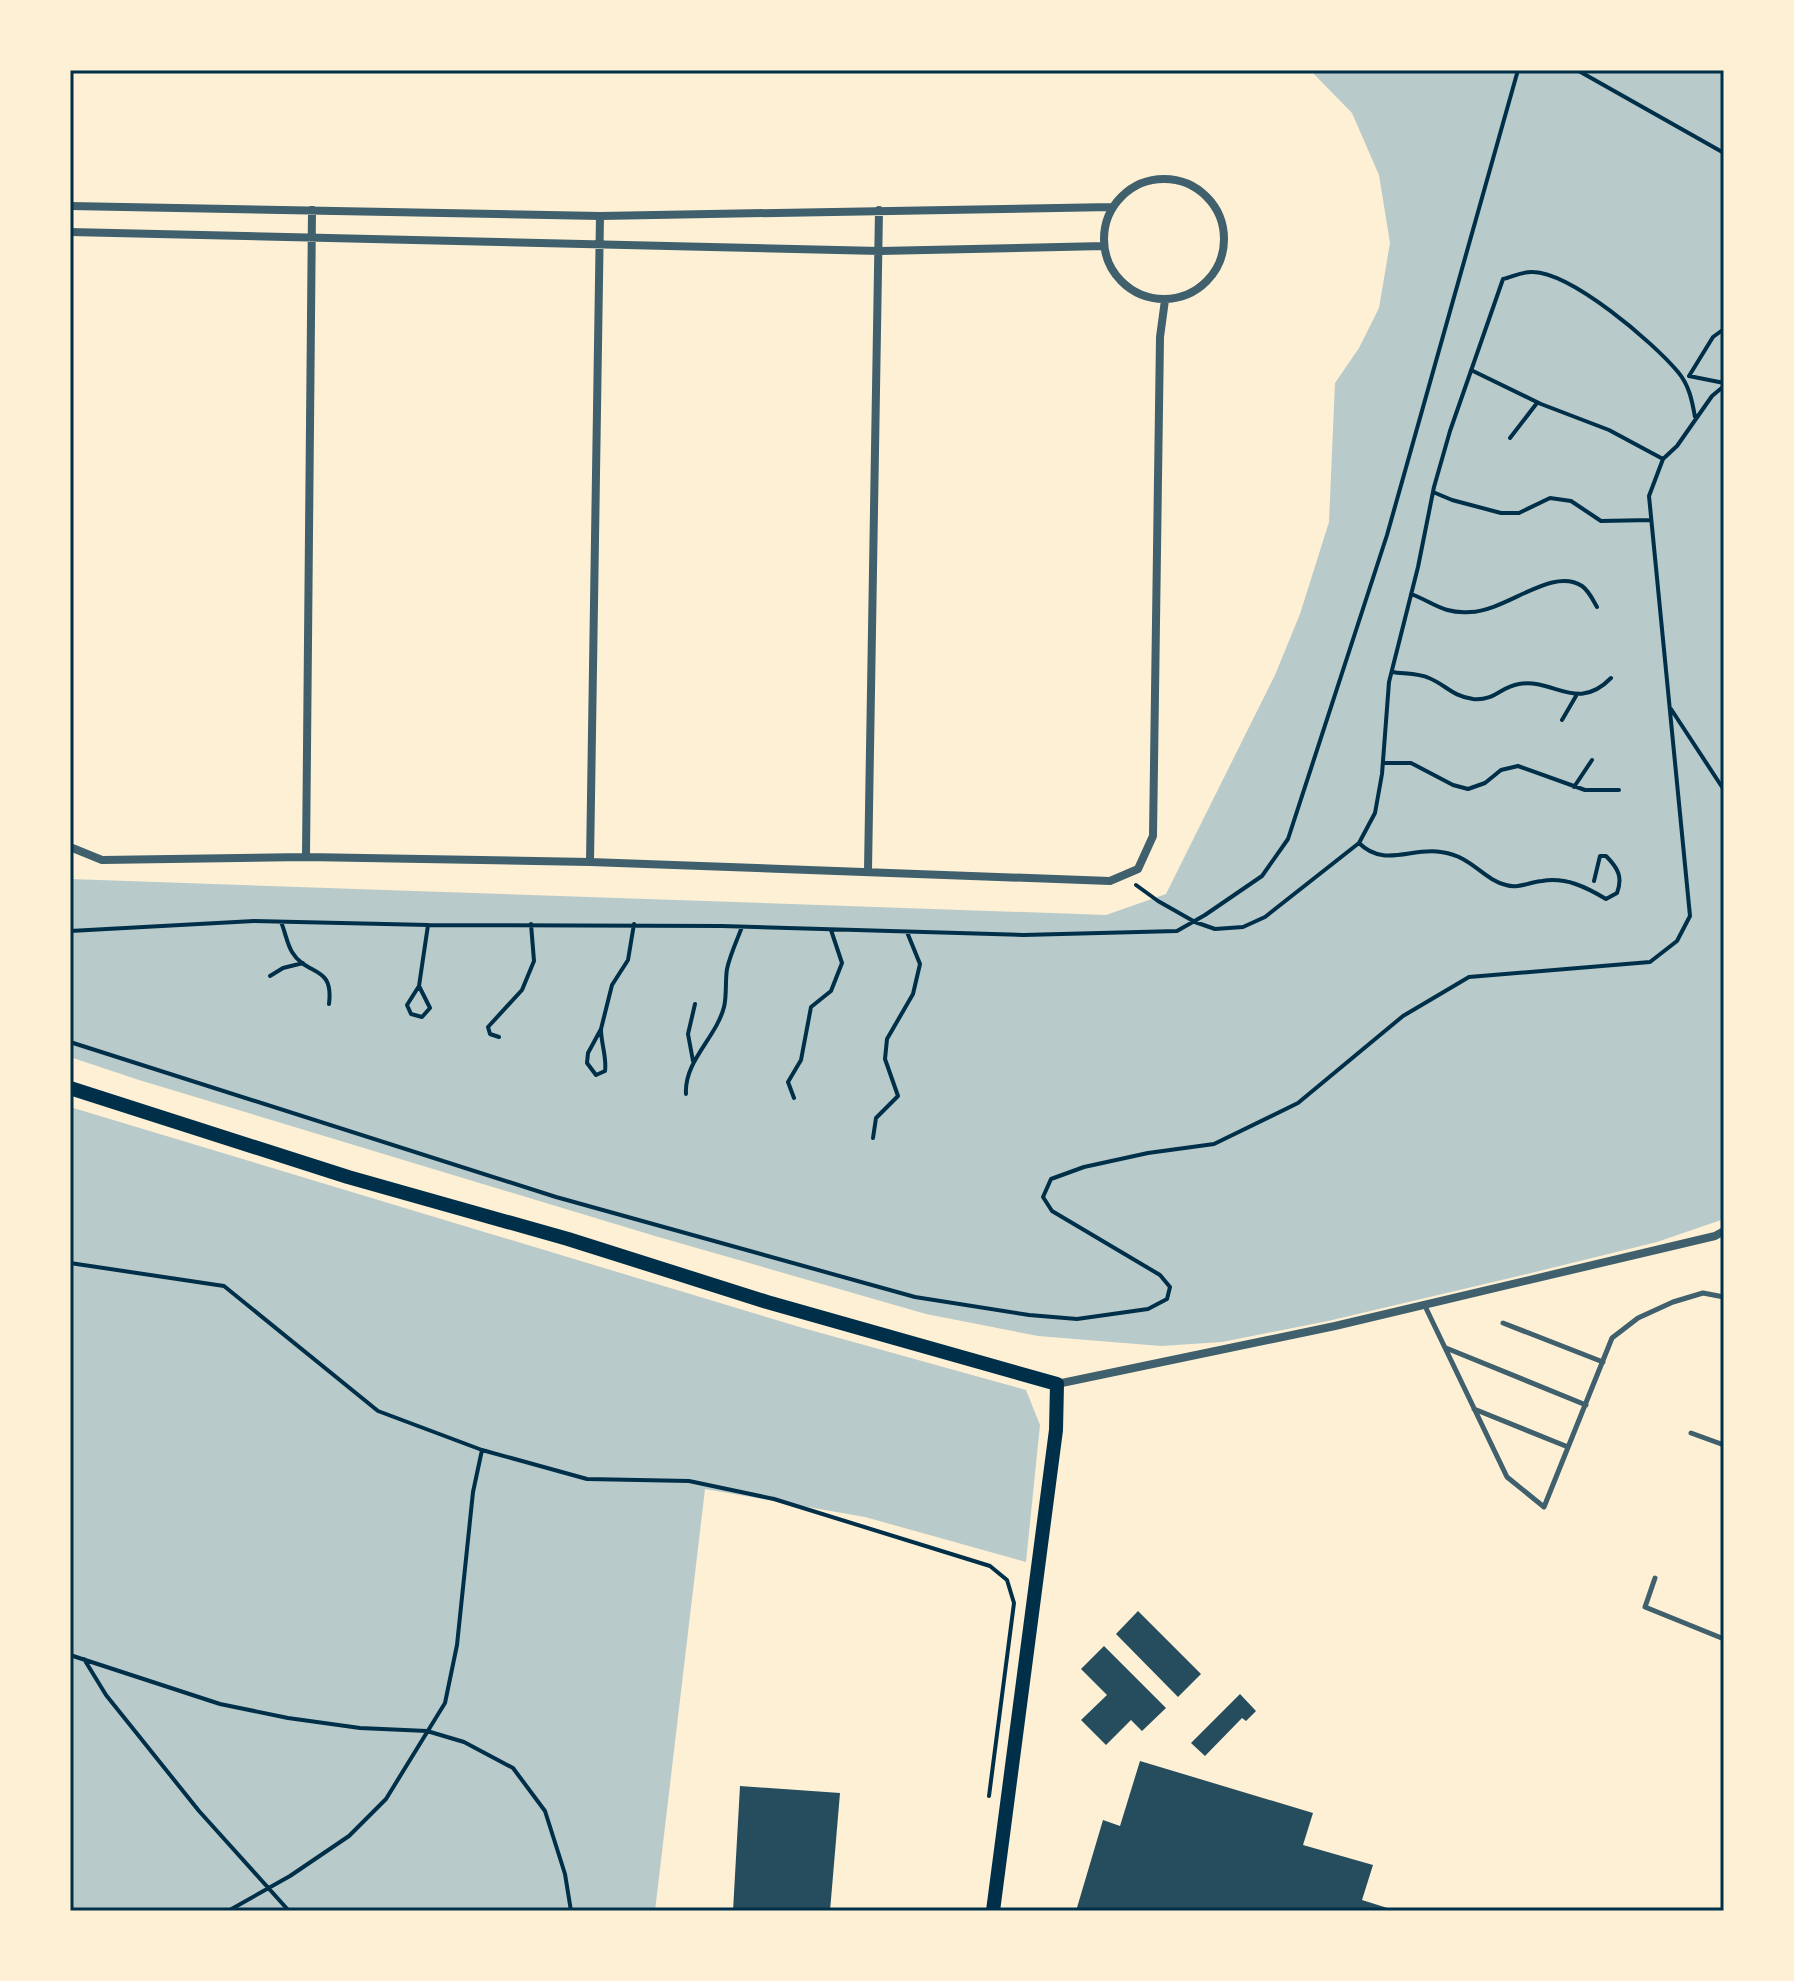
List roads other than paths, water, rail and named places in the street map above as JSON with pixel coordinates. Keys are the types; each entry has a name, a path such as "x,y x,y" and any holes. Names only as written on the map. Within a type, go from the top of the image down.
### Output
{"main road":[{"path":"70,1088 348,1177 568,1239 767,1302 1057,1384 1056,1430 993,1911"}],"street":[{"path":"1164,178 1185,182 1203,192 1217,208 1224,228 1224,248 1218,268 1205,284 1187,295 1165,300 1143,296 1124,285 1110,267 1104,246 1105,226 1112,207 1126,192 1144,181 1164,178"},
{"path":"70,206 600,216 1112,207"},
{"path":"306,857 312,210"},
{"path":"868,870 879,210"},
{"path":"590,862 600,216"},
{"path":"70,232 601,242 880,251 1104,246"},
{"path":"70,847 102,860 306,857 590,862 1110,881 1138,869 1153,836 1160,337 1165,300"},
{"path":"1057,1384 1335,1326 1715,1236 1724,1231"}],"lane":[{"path":"1424,1304 1507,1477 1544,1507 1612,1338 1638,1318 1673,1302 1703,1293 1724,1297"},
{"path":"1503,1323 1603,1362"},
{"path":"1446,1348 1586,1405"},
{"path":"1474,1409 1568,1447"},
{"path":"1691,1433 1724,1445"},
{"path":"1655,1578 1645,1607 1724,1639"}]}
